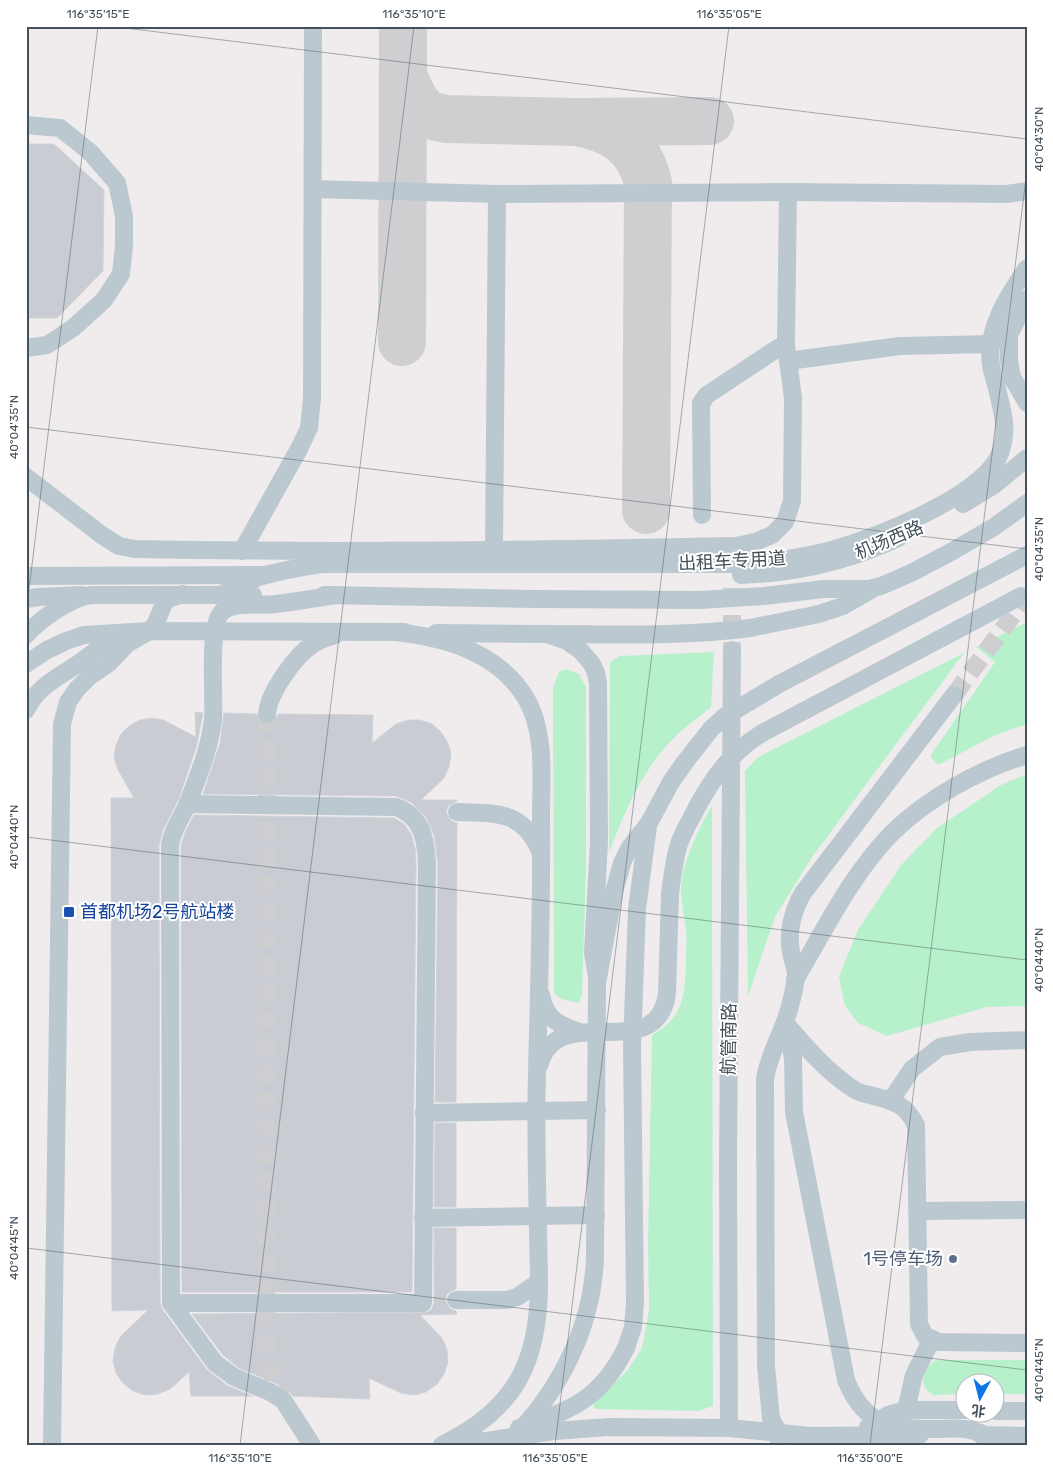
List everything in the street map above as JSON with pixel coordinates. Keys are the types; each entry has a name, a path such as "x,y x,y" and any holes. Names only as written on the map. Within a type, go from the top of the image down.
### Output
{"street":[{"path":"242,551 309,428 312,398 314,26"},
{"path":"26,125 60,128 90,152 117,183 124,216 124,245 121,274 104,300 73,328 47,345 26,348"},
{"path":"313,189 496,194 788,192 1006,194 1027,191"},
{"path":"26,477 119,546 136,549 494,551 736,546 755,542 772,535 785,522 792,501 793,398 787,353 788,192"},
{"path":"494,551 496,194"},
{"name":"出租车专用道","path":"268,575 303,567 336,564 733,564 771,561 838,548 877,535 942,505 965,491 986,474 999,456 1005,422 991,365 995,323 1009,294 1027,268"},
{"path":"1027,299 1009,335 1009,360 1012,377 1027,403"},
{"path":"702,515 701,403 707,395 778,348 787,353 900,346 992,344"},
{"name":"机场西路","path":"268,575 598,577 732,582 845,558 883,545 927,524 983,492 1005,477 1027,458"},
{"path":"26,664 72,638 84,635 148,631 686,634 750,628 819,614 843,606 868,591 951,552 994,527 1027,503"},
{"path":"597,983 614,892 622,863 633,842 649,823 671,782 711,729 734,710 779,684 1027,555"},
{"path":"26,576 268,575"},
{"path":"52,1445 61,730 64,711 77,689 90,676 108,663 128,644 154,627 164,603 172,597 189,593 232,592 240,590 252,580 268,575"},
{"path":"26,599 91,595 336,595 700,600 764,596 824,589 869,589 881,586"},
{"path":"26,634 32,627 54,612 84,596 91,595"},
{"path":"312,1445 283,1400 270,1392 234,1377 215,1363 171,1303 170,845 172,835 187,804 204,759 212,723 213,646 215,624 218,617 226,609 236,606 274,604 336,595"},
{"path":"536,1076 541,1059 548,1047 559,1038 579,1032 637,1030 650,1024 660,1014 667,994 670,894 676,855 687,826 714,779 733,755 764,732 1024,595"},
{"path":"26,710 36,694 47,683 104,645 120,637 148,631"},
{"path":"267,714 268,704 274,691 305,651 315,643 347,632"},
{"path":"394,632 443,641 484,656 499,668 526,698 535,722 540,748 542,856 536,1076 539,1306 536,1328 531,1350 519,1380 506,1399 466,1433 442,1445"},
{"path":"506,1445 546,1399 570,1360 580,1336 590,1302 595,1271 597,983 593,945 599,842 598,683 592,664 580,650 567,641 547,634"},
{"name":"航管南路","path":"729,1428 728,1164 732,650"},
{"path":"779,1439 771,1419 766,1366 764,1090 767,1066 785,1023 795,980 790,932 796,909 803,893 954,695"},
{"path":"795,980 839,905 872,856 892,833 915,814 959,784 999,765 1027,755"},
{"path":"171,1303 423,1303 427,864 424,839 415,818 407,810 396,806 187,804"},
{"path":"457,812 492,813 513,819 528,829 536,841 542,856"},
{"path":"470,1444 558,1415 588,1398 605,1382 626,1348 633,1327 635,1303 632,1056 635,947 638,900 645,840 649,823"},
{"path":"539,986 544,1006 552,1019 563,1027 579,1032"},
{"path":"785,1023 804,1045 838,1078 857,1092 890,1100 902,1106 910,1114 916,1126 919,1324 925,1336 939,1342 1027,1343"},
{"path":"785,1023 793,1058 794,1112 846,1380 852,1393 864,1410 897,1428 1027,1429"},
{"path":"890,1100 912,1069 940,1047 970,1042 1027,1040"},
{"path":"424,1113 597,1110"},
{"path":"918,1211 1027,1210"},
{"path":"423,1218 596,1215"},
{"path":"456,1300 507,1300 517,1297 539,1282"},
{"path":"906,1410 914,1375 932,1339"},
{"path":"282,1396 312,1445"},
{"path":"847,1436 859,1433 888,1415 906,1410 956,1410"},
{"path":"1006,1411 1027,1411"},
{"path":"470,1444 582,1428 729,1428 779,1439 811,1436 1027,1436"},
{"path":"964,1429 989,1436 1004,1445"},
{"path":"847,1436 866,1445"}],"green space":[{"path":"1027,622 1027,724 996,735 938,765 930,756 995,662 976,647"},
{"path":"714,652 711,707 678,734 645,774 629,805 609,853 610,662 620,656"},
{"path":"964,653 812,857 775,917 748,996 745,771 758,757"},
{"path":"566,669 579,674 586,687 586,869 582,995 579,1003 561,999 554,993 553,687 559,672"},
{"path":"1027,774 1027,1006 987,1007 887,1036 858,1023 844,1004 839,976 858,930 902,864 937,828 1001,785"},
{"path":"712,806 713,1406 699,1411 595,1409 593,1404 627,1371 642,1348 649,1311 648,1242 652,1035 671,1020 677,1012 684,993 686,929 681,898 683,872 694,842"},
{"path":"936,1360 1027,1360 1027,1394 1006,1394 1006,1374 956,1374 956,1394 934,1395 924,1386 923,1377 926,1368"}],"building":[{"path":"26,144 54,144 104,190 103,271 57,318 26,318"},
{"path":"195,712 203,713 196,748 179,798 163,830 159,845 160,1303 162,1309 207,1370 228,1386 252,1396 191,1396 189,1372 170,1389 158,1394 145,1395 133,1391 123,1383 116,1373 113,1361 115,1348 120,1337 148,1310 112,1311 111,798 134,798 117,768 114,757 116,745 121,734 129,726 140,720 152,718 163,720 196,737"},
{"path":"224,713 257,714 260,722 265,724 275,721 278,714 373,715 372,743 396,724 408,720 420,720 432,724 441,732 448,743 451,754 449,767 444,778 421,800 458,800 448,806 446,812 451,821 457,823 456,1102 435,1102 438,863 434,835 426,817 411,802 396,796 203,794 220,743"},
{"path":"194,815 394,818 404,824 411,834 415,848 416,864 412,1292 182,1292 181,846"},
{"path":"435,1123 456,1123 456,1207 434,1207"},
{"path":"434,1228 456,1228 456,1289 447,1294 445,1300 450,1309 456,1311 457,1314 420,1315 442,1338 447,1350 448,1362 444,1374 437,1384 426,1392 414,1395 401,1393 369,1378 370,1399 293,1396 289,1391 275,1383 239,1368 223,1355 192,1314 428,1312 432,1309 434,1303"}],"taxiway":[{"path":"402,342 403,26"},
{"path":"403,75 413,98 420,108 430,115 446,119 576,122 710,121"},
{"path":"576,122 602,129 623,140 638,158 648,183 646,510"}],"tunnel":[{"path":"732,588 732,650"},
{"path":"954,695 1027,596"},
{"path":"267,714 266,1344 269,1368 281,1396"}],"place":[{"name":"首都机场2号航站楼","path":"69,912"},
{"name":"1号停车场","path":"953,1259"}]}
